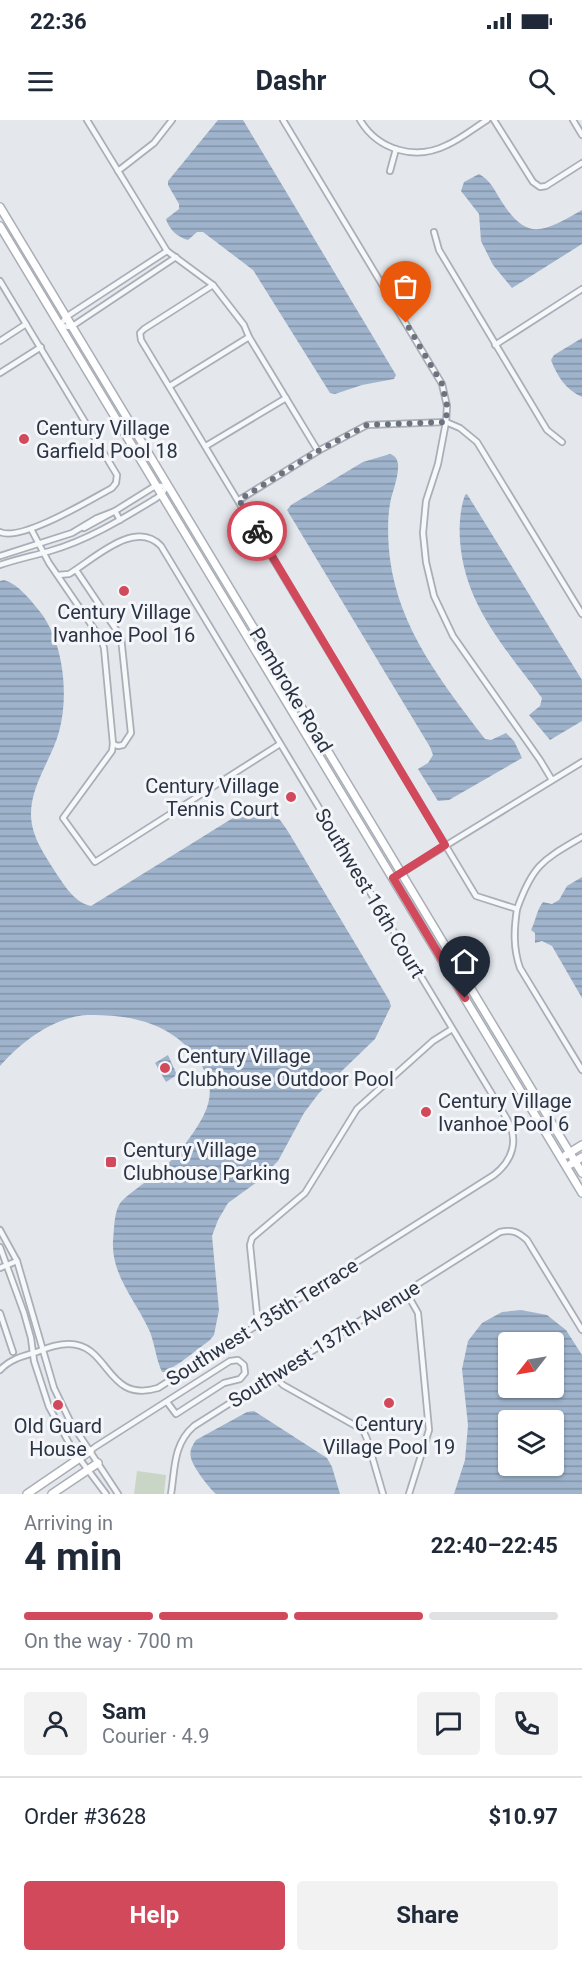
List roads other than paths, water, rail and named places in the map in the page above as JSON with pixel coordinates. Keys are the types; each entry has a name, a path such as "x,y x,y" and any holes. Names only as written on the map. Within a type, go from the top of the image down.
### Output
{"main road":[{"name":"Pembroke Road","path":"0,207 569,1153 579,1160 582,1173"},
{"name":"Pembroke Road","path":"0,226 582,1193"},
{"path":"561,1158 582,1145"},
{"path":"567,1167 579,1160"},
{"path":"27,1494 90,1451"},
{"path":"52,1494 98,1463"}],"street":[{"path":"87,120 167,251 213,285 244,325 318,451"},
{"path":"118,171 154,143 172,120"},
{"path":"283,120 442,384 447,406 446,422 438,464 426,501 423,533 426,562 434,596 453,636 540,759 552,780"},
{"path":"360,120 384,145 410,152 435,150 487,120"},
{"path":"494,120 533,182 540,186 546,186 582,164"},
{"path":"573,120 582,135"},
{"path":"390,171 396,149"},
{"path":"434,232 439,250 495,345 547,430 562,442"},
{"path":"167,251 66,317 60,326 71,327 176,257"},
{"path":"0,281 117,475 112,488 31,529 11,535 0,532"},
{"path":"213,285 144,329 140,333 141,340 476,896 517,909"},
{"path":"495,345 582,289"},
{"path":"0,341 27,324"},
{"path":"170,386 249,337"},
{"path":"0,373 40,347"},
{"path":"206,446 286,398"},
{"path":"239,500 318,451 367,425 446,422 460,428 477,442 582,614"},
{"path":"0,556 95,523 155,486 167,486"},
{"path":"0,565 44,553 99,531 161,495 167,486"},
{"path":"114,511 120,520"},
{"path":"77,530 114,511"},
{"path":"95,523 94,529 99,531"},
{"path":"31,529 103,644 112,751 63,818 95,862 280,744"},
{"name":"Southwest 16th Court","path":"76,570 133,536 150,538 161,546 510,1124 514,1135 513,1150"},
{"path":"58,575 69,574 76,570 121,637 131,733 123,745 113,744"},
{"path":"393,878 582,762"},
{"path":"582,837 538,866 526,885 517,909 514,930 516,955 520,968 582,1070"},
{"path":"262,1323 257,1314 250,1245 252,1238 305,1193 357,1109 433,1041 452,1029"},
{"name":"Southwest 135th Terrace","path":"0,1371 11,1361 68,1344 94,1354 111,1377 123,1387 134,1391 149,1391 161,1387 494,1175 508,1162 513,1150"},
{"path":"0,1230 16,1261 54,1388 75,1430 118,1494"},
{"name":"Southwest 137th Avenue","path":"171,1494 178,1449 188,1432 500,1232 509,1230 519,1232 535,1251 582,1330"},
{"path":"0,1247 24,1313 34,1361 48,1407 80,1460 103,1492"},
{"path":"0,1268 16,1261"},
{"path":"406,1292 418,1313 429,1430 409,1494"},
{"path":"0,1313 13,1352"},
{"path":"90,1451 230,1361 238,1360 244,1365 245,1373 240,1379 224,1383 176,1414 167,1402"},
{"path":"274,1376 280,1384 363,1430 382,1494"}],"water":[{"path":"218,120 243,120 396,375 394,379 362,385 335,394 330,393 253,270 203,232 197,232 188,240 177,235 169,226 166,219 179,209 179,204 168,181"},
{"path":"479,174 491,185 510,213 528,228 546,228 582,210 582,244 512,288 493,265 481,241 479,214 461,191 464,182"},
{"path":"582,338 582,397 571,391 563,382 551,360 554,355"},
{"path":"390,454 396,459 398,469 389,510 390,559 403,609 425,655 485,739 491,740 506,733 514,741 522,758 449,800 438,801 418,769 428,763 433,755 430,747 287,510 291,505 363,462"},
{"path":"467,494 582,680 582,721 550,740 529,715 540,706 542,698 489,625 470,586 463,564 460,541 461,511"},
{"path":"4,580 20,589 41,613 55,640 59,655 64,687 62,718 56,742 34,793 31,814 40,846 72,894 81,902 91,906 241,813 258,809 270,811 279,818 289,833 391,1006 375,1039 319,1093 304,1113 278,1161 257,1182 228,1203 212,1236 219,1310 214,1335 165,1372 162,1372 160,1367 145,1321 116,1266 113,1254 114,1223 121,1202 166,1166 197,1127 208,1104 210,1094 205,1072 188,1048 167,1031 142,1021 102,1015 76,1016 51,1025 18,1048 0,1066 0,581"},
{"path":"582,877 582,998 552,946 542,941 535,943 535,933 531,930 543,902 552,904 559,900 567,886"},
{"name":"Century Village Clubhouse Outdoor Pool","path":"168,1055 177,1075 166,1082 155,1063"},
{"path":"521,1310 547,1315 566,1330 582,1355 582,1494 454,1494 465,1460 468,1425 462,1369 468,1341 482,1323 502,1312"},
{"path":"254,1411 327,1458 340,1494 216,1494 192,1462 190,1453 192,1446 196,1440 247,1412"}],"place":[{"name":"Century Village Garfield Pool 18","path":"24,439"},
{"name":"Century Village Ivanhoe Pool 16","path":"124,591"},
{"name":"Century Village Tennis Court","path":"291,797"},
{"name":"Century Village Clubhouse Outdoor Pool","path":"165,1068"},
{"name":"Century Village Ivanhoe Pool 6","path":"426,1112"},
{"name":"Century Village Clubhouse Parking","path":"111,1162"},
{"name":"Century Village Pool 19","path":"389,1403"},
{"name":"Old Guard House","path":"58,1405"}]}
